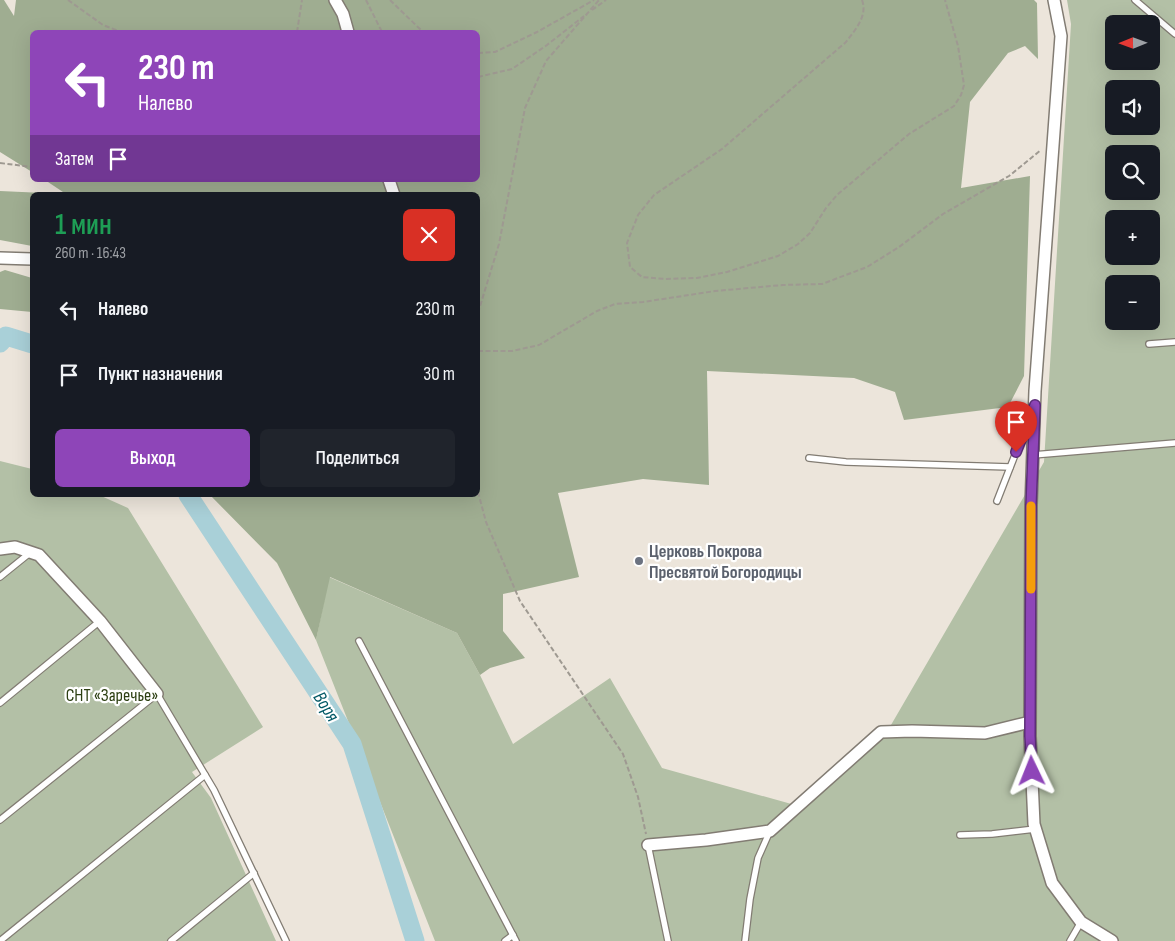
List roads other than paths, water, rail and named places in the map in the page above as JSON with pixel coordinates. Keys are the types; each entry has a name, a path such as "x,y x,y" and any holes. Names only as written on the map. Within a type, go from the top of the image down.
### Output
{"street":[{"path":"335,0 343,14 347,30"},
{"path":"1054,0 1061,36 1033,455 1030,722 1035,829 1052,884 1081,922 1112,941"},
{"path":"0,258 30,260"},
{"path":"0,549 14,547 40,555 100,621 156,694"},
{"path":"648,845 706,840 770,831 882,732 986,733 1030,722"}],"lane":[{"path":"1135,0 1175,34"},
{"path":"1149,344 1175,342"},
{"path":"997,501 1035,405"},
{"path":"1033,455 1175,443"},
{"path":"808,458 846,462 1010,467"},
{"path":"0,577 30,552"},
{"path":"0,703 100,621"},
{"path":"359,641 514,938 505,941"},
{"path":"0,820 156,694 214,790 286,941"},
{"path":"0,941 205,775"},
{"path":"960,835 992,834 1035,829"},
{"path":"745,941 750,899 758,858 770,831"},
{"path":"648,845 668,941"},
{"path":"171,941 254,873"},
{"path":"1070,941 1081,922"}],"waterway":[{"name":"Воря","path":"0,343 6,336 30,343"},
{"name":"Воря","path":"189,497 352,744 415,941"}],"place":[{"name":"Церковь Покрова Пресвятой Богородицы","path":"639,561"}],"park label":[{"name":"СНТ «Заречье»","path":"112,695"}]}
